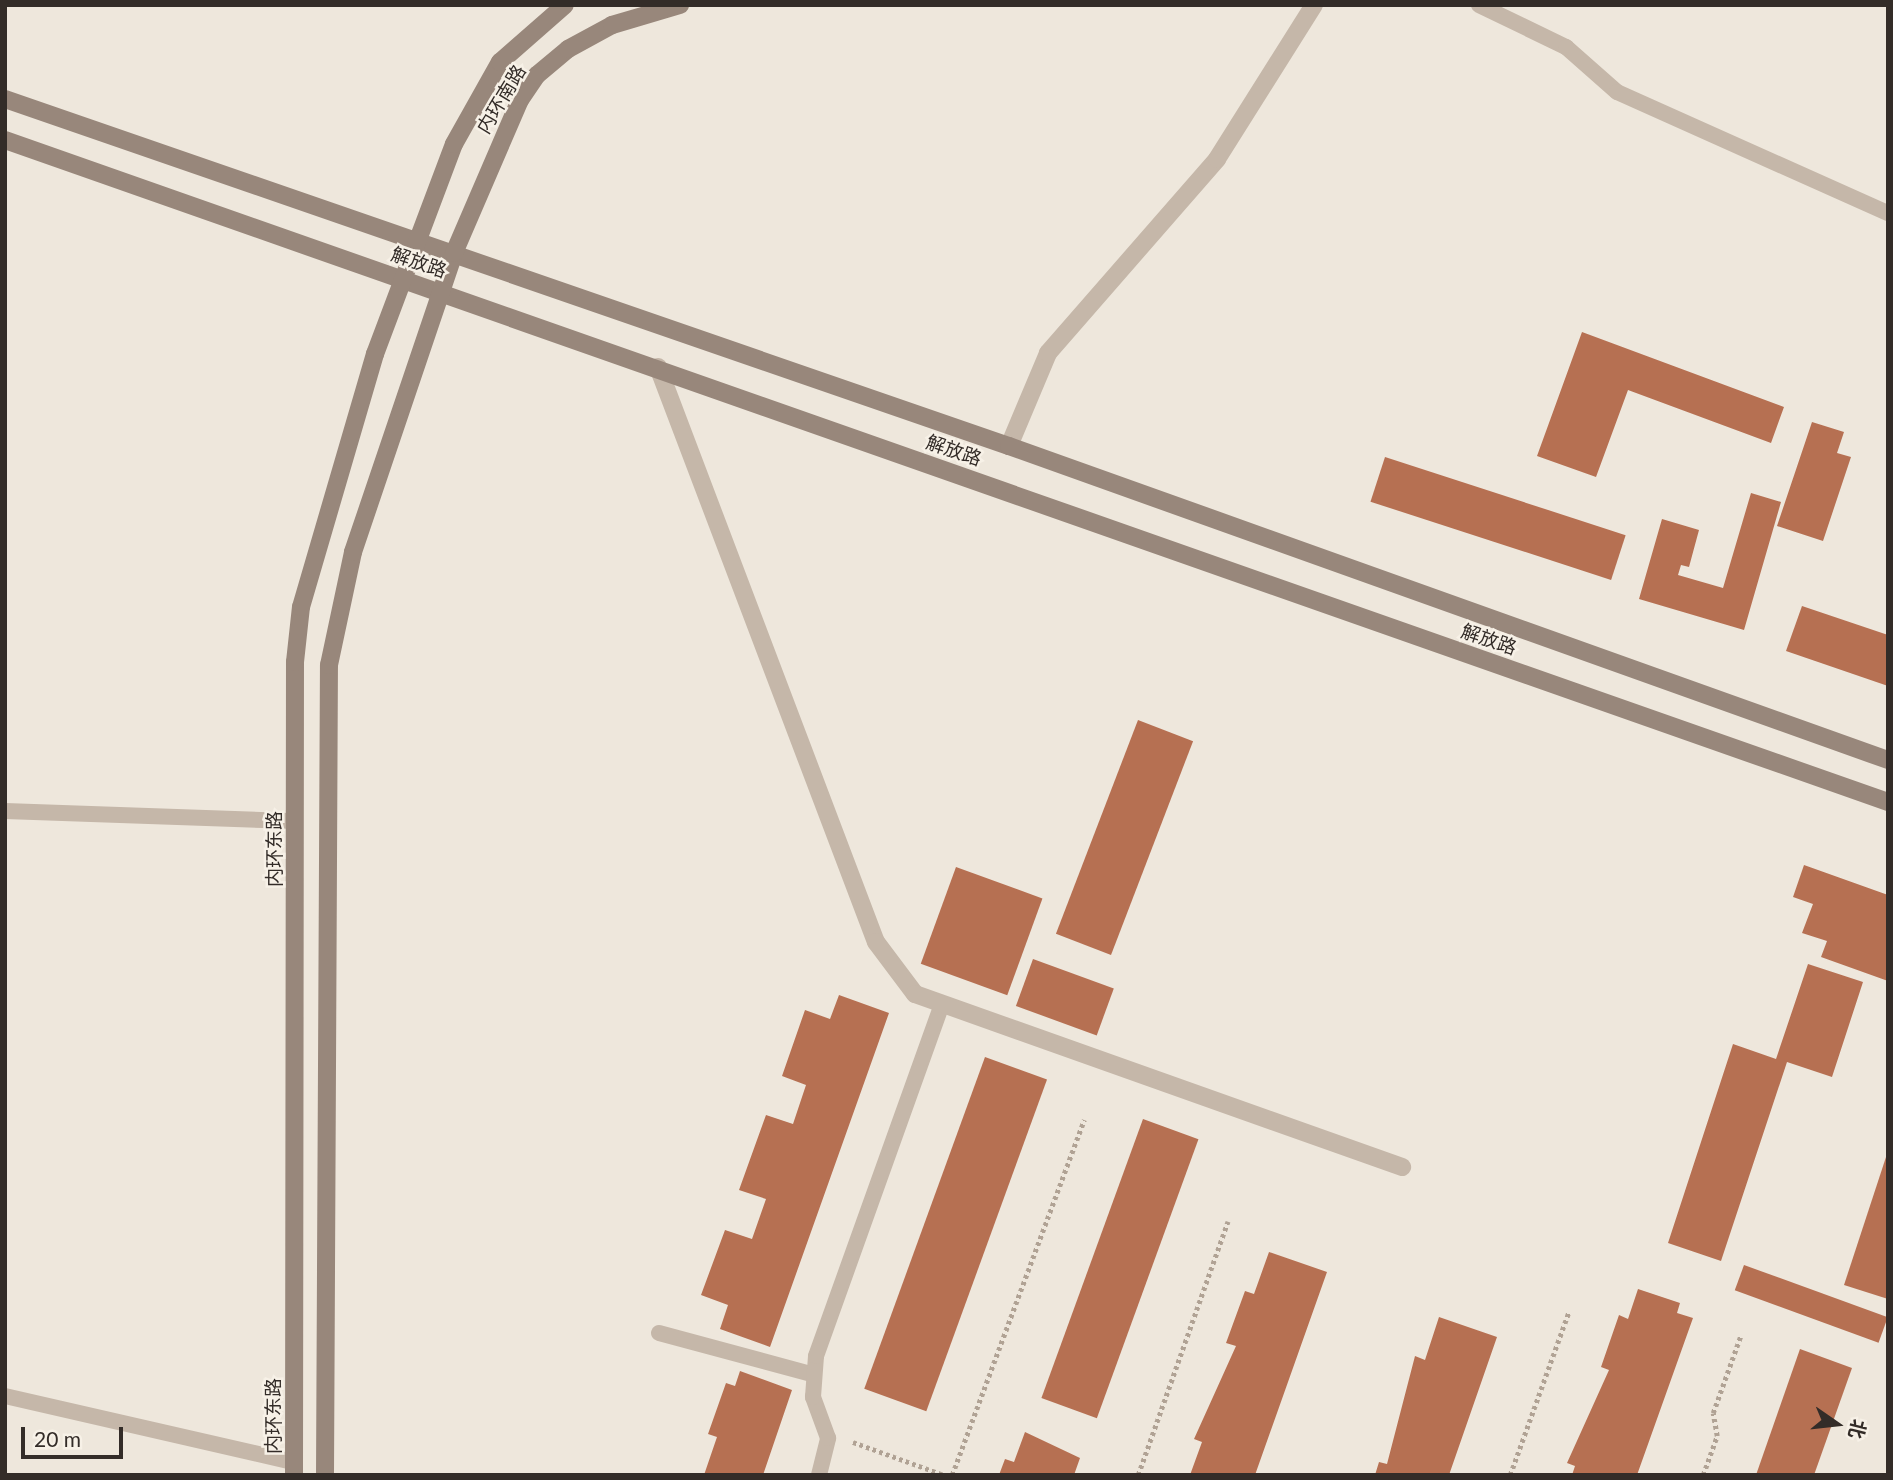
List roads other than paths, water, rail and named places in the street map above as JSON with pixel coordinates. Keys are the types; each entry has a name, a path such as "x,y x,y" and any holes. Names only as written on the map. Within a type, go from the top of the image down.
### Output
{"main road":[{"name":"内环南路","path":"414,240 481,87 523,37 565,5"},
{"name":"内环南路","path":"454,253 491,158 537,75 612,25 680,5"},
{"name":"解放路","path":"5,99 1009,446 1888,760"},
{"name":"解放路","path":"5,140 1888,802"},
{"name":"内环东路","path":"294,1468 295,821 301,607 400,278 414,240"},
{"path":"325,1475 329,665 353,552 454,253"}],"street":[{"path":"1009,446 1048,353 1217,159 1314,5"},
{"path":"658,368 876,943 915,994 1402,1167"}],"lane":[{"path":"1479,5 1566,47 1617,92 1888,212"},
{"path":"5,811 295,821"},
{"path":"819,1475 828,1438 811,1374 942,1004"},
{"path":"659,1333 811,1374"},
{"path":"5,1396 294,1468"}]}
